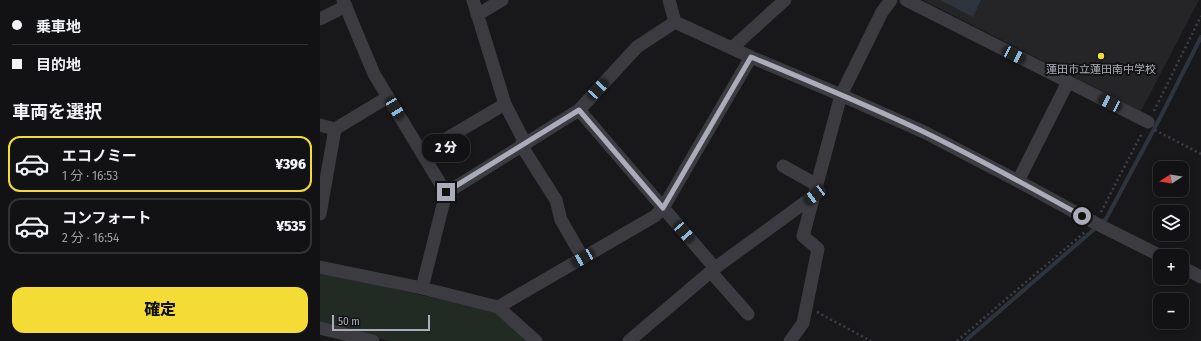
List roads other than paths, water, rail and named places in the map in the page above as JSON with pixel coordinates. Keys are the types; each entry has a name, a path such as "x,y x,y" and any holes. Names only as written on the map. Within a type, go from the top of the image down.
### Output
{"street":[{"path":"473,0 505,104 523,144 556,200 561,220 583,258"},
{"path":"477,15 502,0"},
{"path":"669,0 675,22"},
{"path":"732,48 785,0"},
{"path":"790,341 803,323 818,249 803,236 841,95 882,12 891,0"},
{"path":"906,0 1148,122"},
{"path":"320,19 344,3 374,74 446,192"},
{"path":"675,22 751,57 924,132 1095,223 1153,252"},
{"path":"422,288 446,192 579,110 638,47 675,22"},
{"path":"498,307 655,216 663,208 751,57"},
{"path":"1018,181 1068,82"},
{"path":"320,125 335,129 388,97"},
{"path":"422,153 505,104"},
{"path":"579,110 663,208 748,314"},
{"path":"320,214 335,129"},
{"path":"783,166 816,190"},
{"path":"629,341 713,270 816,190"},
{"path":"320,267 422,288 498,307 536,341"},
{"path":"1189,271 1201,277"},
{"path":"320,328 336,336 373,341"}],"waterway":[{"path":"965,341 1106,219 1201,37"}],"place":[{"name":"蓮田市立蓮田南中学校","path":"1101,56"}]}
